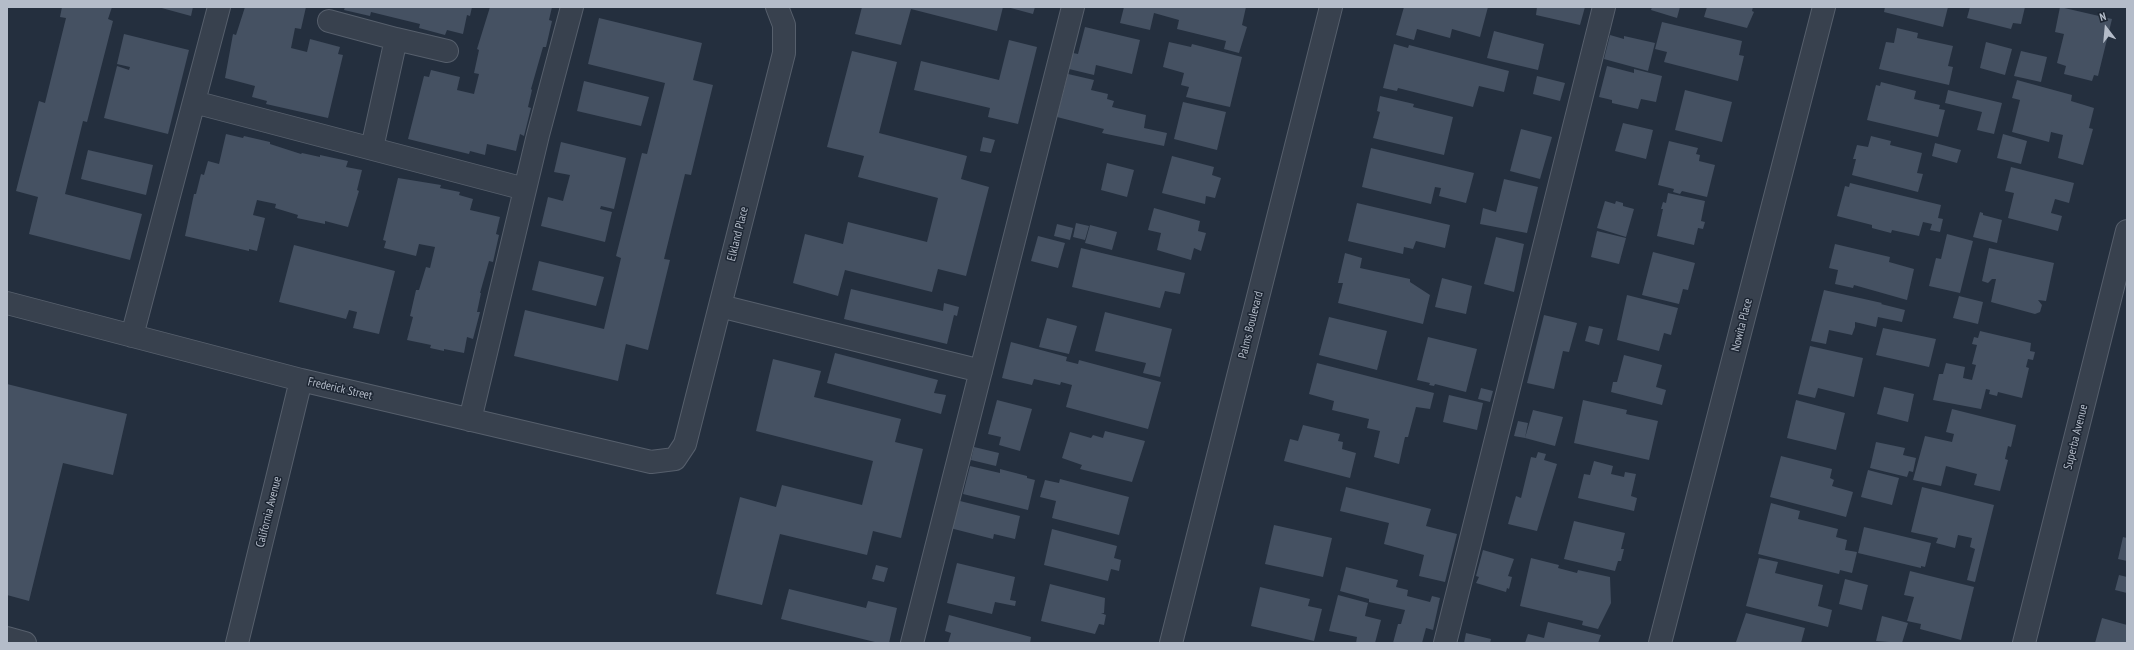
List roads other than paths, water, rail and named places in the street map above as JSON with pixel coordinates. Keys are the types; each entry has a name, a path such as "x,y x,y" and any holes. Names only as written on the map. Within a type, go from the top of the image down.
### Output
{"street":[{"path":"132,336 219,7"},
{"path":"470,420 525,189 572,7"},
{"name":"Elkland Place","path":"675,459 685,444 784,53 784,25 777,7"},
{"path":"912,643 1073,7"},
{"name":"Palms Boulevard","path":"1170,643 1331,7"},
{"path":"1445,643 1604,7"},
{"name":"Nowita Place","path":"1660,643 1824,7"},
{"path":"329,21 396,40 447,51"},
{"path":"372,148 396,40"},
{"path":"194,102 525,189"},
{"name":"Superba Avenue","path":"2024,643 2127,231"},
{"name":"Frederick Street","path":"7,303 301,380 470,420 652,462 675,459"},
{"path":"720,306 981,371"},
{"name":"California Avenue","path":"237,643 301,380"},
{"path":"7,638 25,643"}]}
